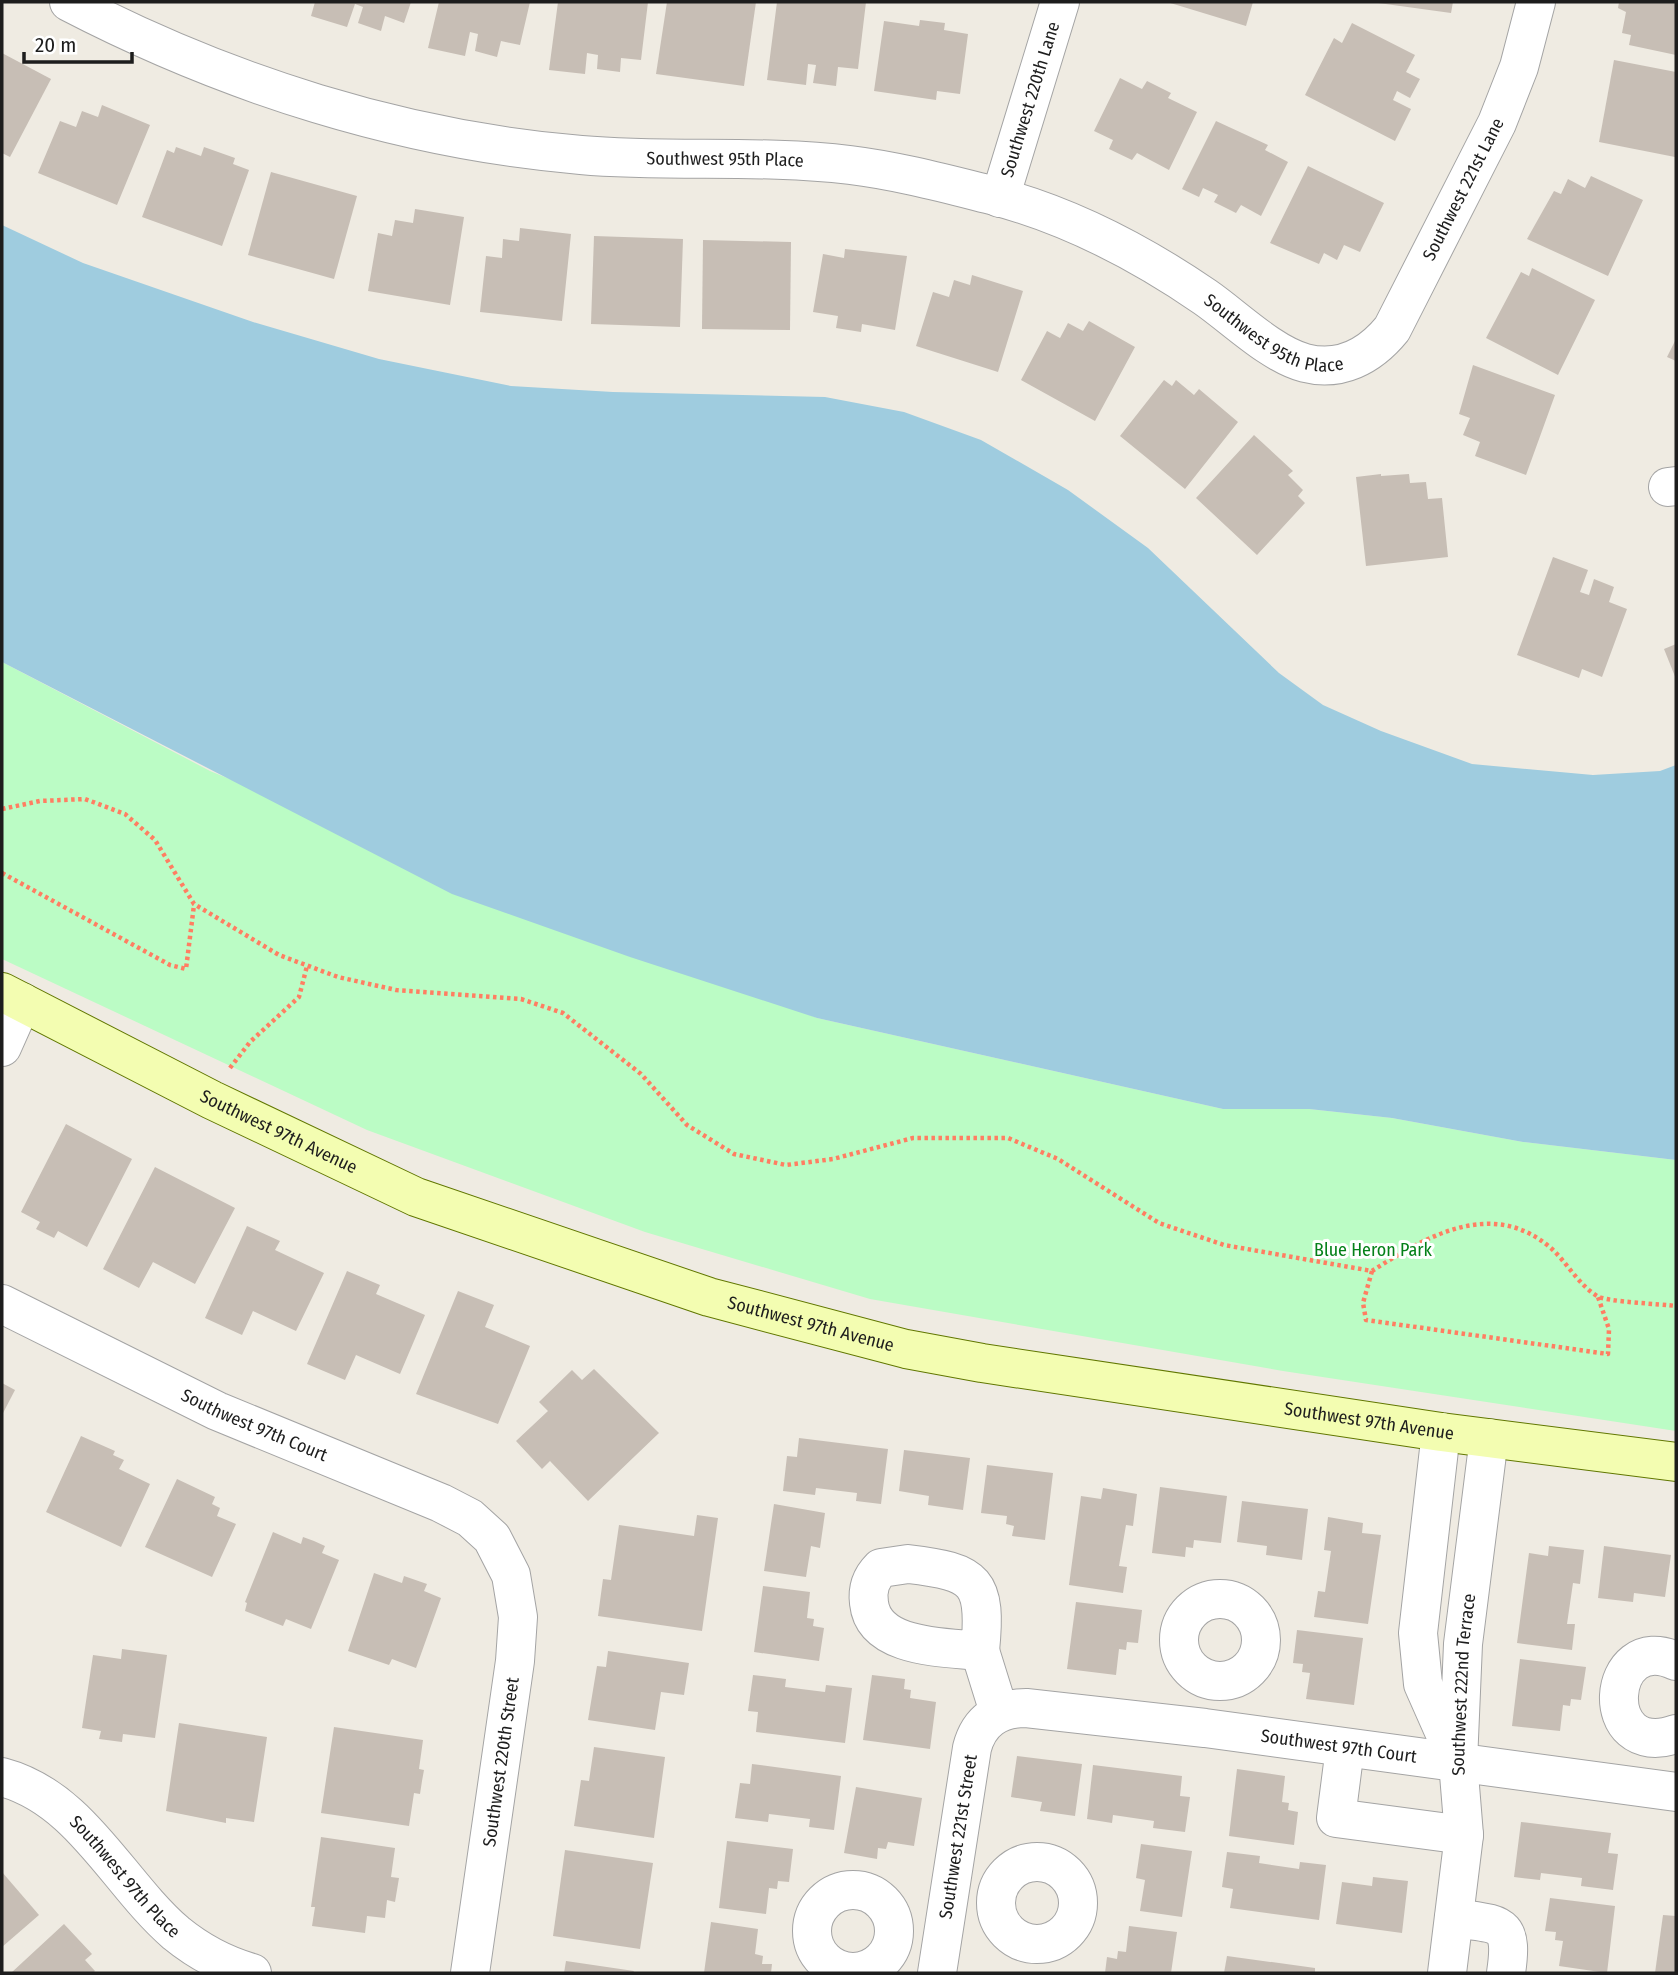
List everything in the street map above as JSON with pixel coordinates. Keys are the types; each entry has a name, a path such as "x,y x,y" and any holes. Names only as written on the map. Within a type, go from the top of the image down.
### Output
{"street":[{"name":"Southwest 95th Place","path":"69,2 210,67 322,106 417,130 515,148 577,155 848,165 894,172 1000,198 1069,222 1141,257 1295,360 1323,365 1360,357"},
{"name":"Southwest 220th Lane","path":"1000,198 1060,2"},
{"name":"Southwest 221st Lane","path":"1360,357 1377,345 1392,329 1497,123 1519,67 1536,2"},
{"name":"Southwest 97th Avenue","path":"12,997 212,1100 358,1171 441,1206 643,1277 838,1332 982,1363 1441,1432 1676,1462"},
{"path":"2,1047 12,997"},
{"name":"Southwest 97th Court","path":"2,1304 217,1411 449,1507 482,1528 501,1552"},
{"name":"Southwest 222nd Terrace","path":"1441,1432 1418,1633 1423,1684 1458,1762"},
{"name":"Southwest 222nd Terrace","path":"1458,1762 1463,1644 1489,1438"},
{"name":"Southwest 220th Street","path":"470,1973 518,1637 516,1595 501,1552"},
{"path":"980,1651 999,1712"},
{"path":"1659,1790 1663,1735 1626,1723 1617,1698 1619,1685 1634,1663 1660,1656 1676,1661"},
{"path":"1205,1728 1210,1680"},
{"name":"Southwest 97th Court","path":"999,1712 1026,1708 1205,1728 1659,1790"},
{"name":"Southwest 221st Street","path":"939,1959 975,1736 983,1724 999,1712"},
{"path":"1345,1748 1336,1818 1464,1835"},
{"path":"1447,1973 1464,1835 1458,1762"},
{"name":"Southwest 97th Place","path":"2,1777 26,1786 59,1808 102,1849 177,1934 206,1954 252,1973"},
{"path":"950,1890 996,1897"},
{"path":"1454,1918 1496,1924 1505,1933 1510,1944 1506,1973"},
{"path":"894,1938 939,1959"}],"path":[{"path":"2,809 40,801 85,799 125,814 155,840 194,904 279,955 307,966 338,977 396,990 521,999 563,1013 640,1074 687,1125 734,1154 786,1165 833,1159 913,1138 1008,1139 1058,1159 1159,1223 1224,1245 1372,1271"},
{"path":"2,873 170,965 186,969 194,904"},
{"path":"212,1100 237,1056 299,997 307,966"},
{"path":"1480,1223 1524,1229 1552,1249 1598,1297 1609,1329 1608,1354 1366,1320 1363,1303 1372,1271 1417,1242 1451,1229 1480,1223"},
{"path":"1598,1297 1676,1306"}],"green space":[{"name":"Blue Heron Park","path":"2,662 210,771 817,1018 1223,1109 1309,1109 1392,1118 1523,1142 1676,1160 1676,1431 1283,1371 870,1299 645,1232 367,1130 2,959"}],"water":[{"path":"2,225 83,263 253,322 379,359 511,386 613,392 825,397 904,412 981,440 1068,490 1148,548 1279,673 1323,705 1381,731 1472,764 1593,775 1660,771 1676,765 1676,1160 1523,1142 1392,1118 1309,1109 1223,1109 817,1018 630,957 452,894 2,662"}],"building":[{"path":"315,2 411,2 404,23 385,16 381,31 358,23 363,7 355,4 347,27 311,16"},
{"path":"439,2 530,2 520,45 501,41 497,57 475,51 478,34 470,32 465,56 428,48"},
{"path":"558,2 648,2 641,60 621,58 620,72 597,69 598,55 587,53 585,74 549,70"},
{"path":"667,2 756,2 744,86 656,74"},
{"path":"777,2 866,2 858,69 838,67 836,86 813,83 816,65 808,64 806,85 767,80"},
{"path":"1167,2 1253,2 1246,26"},
{"path":"1371,2 1453,2 1451,13"},
{"path":"1619,2 1676,2 1676,55 1629,45 1631,35 1622,33 1626,12 1618,8"},
{"path":"920,20 945,23 944,30 968,34 960,94 937,91 936,100 874,91 884,21 919,26"},
{"path":"1352,23 1415,55 1406,72 1420,79 1410,98 1397,91 1393,100 1411,109 1395,141 1305,95 1334,38 1342,43"},
{"path":"2,53 51,79 10,157 2,153"},
{"path":"1614,60 1676,72 1675,157 1599,142"},
{"path":"1120,78 1142,89 1147,81 1171,93 1168,98 1197,112 1169,170 1137,153 1132,160 1109,149 1113,140 1094,131"},
{"path":"102,105 150,125 117,205 38,173 60,121 76,127 82,111 98,117"},
{"path":"1216,121 1268,145 1265,150 1288,162 1261,216 1241,205 1236,213 1214,202 1218,195 1203,188 1199,197 1182,189"},
{"path":"176,147 201,156 204,147 235,158 233,164 249,170 222,246 142,217 167,150 174,153"},
{"path":"1308,166 1384,203 1360,252 1344,245 1337,260 1324,253 1319,264 1270,243"},
{"path":"271,172 357,196 334,279 248,255"},
{"path":"1591,176 1643,200 1608,276 1527,239 1554,191 1561,194 1568,179 1585,188"},
{"path":"415,209 464,217 450,305 368,291 378,233 392,236 395,220 413,223"},
{"path":"520,228 571,234 562,321 480,312 486,256 502,258 503,239 519,241"},
{"path":"594,236 683,239 680,327 591,324"},
{"path":"703,240 791,242 790,330 702,329"},
{"path":"845,249 907,256 895,330 862,324 861,332 836,328 838,316 813,312 823,254 844,258"},
{"path":"1532,268 1595,300 1558,375 1486,338 1521,272 1529,276"},
{"path":"972,275 1023,291 998,372 916,346 933,292 949,297 954,280 970,285"},
{"path":"1089,321 1135,347 1095,421 1021,380 1047,331 1060,338 1068,323 1083,331"},
{"path":"1676,339 1676,361 1667,357"},
{"path":"1473,365 1555,395 1526,475 1475,456 1480,442 1463,435 1470,418 1459,414"},
{"path":"1164,380 1172,386 1176,380 1194,395 1199,389 1238,422 1185,489 1120,436"},
{"path":"1254,435 1293,471 1288,475 1303,490 1298,496 1305,503 1257,555 1196,498"},
{"path":"1409,474 1410,483 1426,482 1428,499 1442,498 1448,557 1366,566 1356,477"},
{"path":"1553,557 1588,570 1580,592 1589,595 1594,579 1614,587 1609,602 1627,609 1602,677 1582,669 1579,678 1517,655"},
{"path":"1676,644 1676,679 1664,649"},
{"path":"66,1124 132,1159 87,1247 58,1231 54,1238 36,1229 40,1222 21,1212"},
{"path":"155,1167 235,1208 195,1284 153,1262 139,1288 103,1269"},
{"path":"247,1226 280,1241 275,1250 324,1273 296,1331 253,1311 242,1335 205,1318"},
{"path":"347,1271 380,1285 376,1294 425,1315 400,1374 356,1355 345,1380 307,1364"},
{"path":"458,1291 494,1305 485,1327 530,1346 498,1424 416,1394"},
{"path":"594,1369 659,1433 588,1501 550,1461 542,1469 516,1441 548,1411 539,1402 572,1370 582,1380"},
{"path":"2,1383 15,1390 2,1415"},
{"path":"81,1436 115,1451 113,1455 124,1460 119,1469 150,1484 121,1547 46,1512"},
{"path":"799,1438 888,1449 881,1504 856,1501 857,1493 816,1488 815,1495 783,1491 787,1456 797,1457"},
{"path":"904,1450 970,1458 963,1510 928,1505 929,1496 899,1491"},
{"path":"987,1465 1053,1473 1045,1540 1012,1536 1014,1526 1006,1524 1007,1516 981,1513"},
{"path":"177,1479 215,1497 212,1504 220,1508 217,1516 236,1524 212,1577 145,1547"},
{"path":"1160,1487 1227,1496 1221,1543 1194,1540 1193,1548 1186,1547 1185,1557 1152,1553"},
{"path":"1103,1488 1137,1494 1133,1526 1126,1525 1119,1566 1127,1567 1123,1593 1069,1585 1081,1496 1101,1499"},
{"path":"1242,1501 1308,1509 1302,1560 1266,1555 1267,1546 1237,1542"},
{"path":"774,1504 825,1513 820,1548 811,1546 806,1577 764,1571"},
{"path":"697,1515 718,1518 702,1631 598,1616 603,1579 611,1580 619,1525 694,1536"},
{"path":"1328,1517 1363,1523 1362,1533 1381,1535 1368,1624 1314,1617 1318,1591 1325,1592 1331,1551 1324,1550"},
{"path":"273,1532 301,1544 303,1537 314,1541 325,1546 322,1553 339,1560 311,1629 286,1619 283,1626 245,1611 245,1602"},
{"path":"1549,1546 1584,1550 1580,1584 1573,1583 1567,1624 1575,1624 1572,1650 1517,1643 1529,1553 1548,1556"},
{"path":"1604,1546 1671,1555 1665,1597 1634,1593 1633,1602 1598,1598"},
{"path":"374,1573 402,1583 404,1576 427,1584 424,1591 441,1598 416,1668 392,1659 389,1665 348,1651"},
{"path":"763,1586 810,1592 807,1618 814,1619 813,1626 824,1628 819,1661 754,1652"},
{"path":"1076,1602 1142,1610 1138,1643 1127,1642 1126,1650 1119,1649 1116,1675 1067,1669"},
{"path":"1297,1630 1363,1638 1354,1705 1306,1699 1310,1673 1302,1672 1303,1664 1293,1663"},
{"path":"122,1649 167,1655 155,1738 123,1734 122,1742 99,1739 101,1731 82,1728 93,1655 121,1659"},
{"path":"608,1651 689,1663 684,1695 661,1692 655,1730 588,1720 597,1666 606,1667"},
{"path":"1520,1659 1586,1667 1581,1700 1571,1699 1570,1706 1563,1705 1560,1731 1512,1726"},
{"path":"753,1675 786,1679 785,1687 825,1692 826,1685 852,1688 845,1743 756,1732 758,1712 748,1711"},
{"path":"872,1675 905,1679 904,1689 911,1690 910,1698 936,1702 930,1749 863,1740"},
{"path":"179,1723 267,1737 254,1822 226,1818 226,1823 166,1811"},
{"path":"334,1727 423,1740 419,1769 424,1770 420,1794 414,1793 409,1826 321,1813"},
{"path":"594,1747 665,1757 654,1838 574,1826 581,1780 589,1781"},
{"path":"1017,1756 1082,1764 1075,1816 1040,1811 1042,1802 1011,1797"},
{"path":"752,1764 841,1776 834,1830 809,1827 810,1819 769,1814 768,1822 735,1818 740,1783 750,1784"},
{"path":"1093,1765 1182,1776 1180,1796 1190,1797 1185,1832 1153,1828 1154,1821 1113,1815 1112,1823 1087,1819"},
{"path":"1237,1769 1285,1776 1282,1802 1289,1803 1288,1810 1298,1812 1294,1845 1229,1836"},
{"path":"856,1787 922,1798 914,1846 888,1842 886,1849 878,1848 877,1859 844,1853"},
{"path":"1521,1822 1611,1833 1608,1853 1618,1854 1613,1890 1581,1886 1582,1878 1541,1873 1540,1880 1514,1877"},
{"path":"321,1837 395,1848 391,1877 399,1878 395,1902 387,1900 385,1918 367,1916 365,1933 312,1926 315,1907 311,1907"},
{"path":"727,1841 793,1849 789,1882 778,1881 777,1889 769,1888 766,1914 719,1908"},
{"path":"1141,1844 1192,1851 1182,1917 1140,1911 1145,1880 1136,1878"},
{"path":"565,1850 653,1863 640,1949 553,1936"},
{"path":"1227,1852 1260,1856 1259,1863 1299,1869 1300,1862 1326,1865 1319,1920 1230,1908 1233,1889 1222,1887"},
{"path":"2,1872 39,1915 2,1947"},
{"path":"1373,1877 1408,1881 1402,1933 1336,1924 1342,1882 1372,1886"},
{"path":"1550,1898 1615,1906 1607,1973 1559,1966 1563,1941 1555,1940 1556,1932 1545,1931"},
{"path":"1663,1915 1676,1916 1676,1973 1655,1973"},
{"path":"711,1922 758,1929 755,1954 763,1956 762,1964 772,1964 771,1973 704,1973"},
{"path":"64,1924 92,1954 85,1960 95,1971 93,1973 11,1973"},
{"path":"1129,1926 1177,1932 1171,1973 1105,1973 1107,1957 1117,1959 1118,1951 1126,1952"},
{"path":"1227,1956 1315,1968 1315,1973 1224,1973"},
{"path":"566,1961 634,1971 564,1973"}]}
